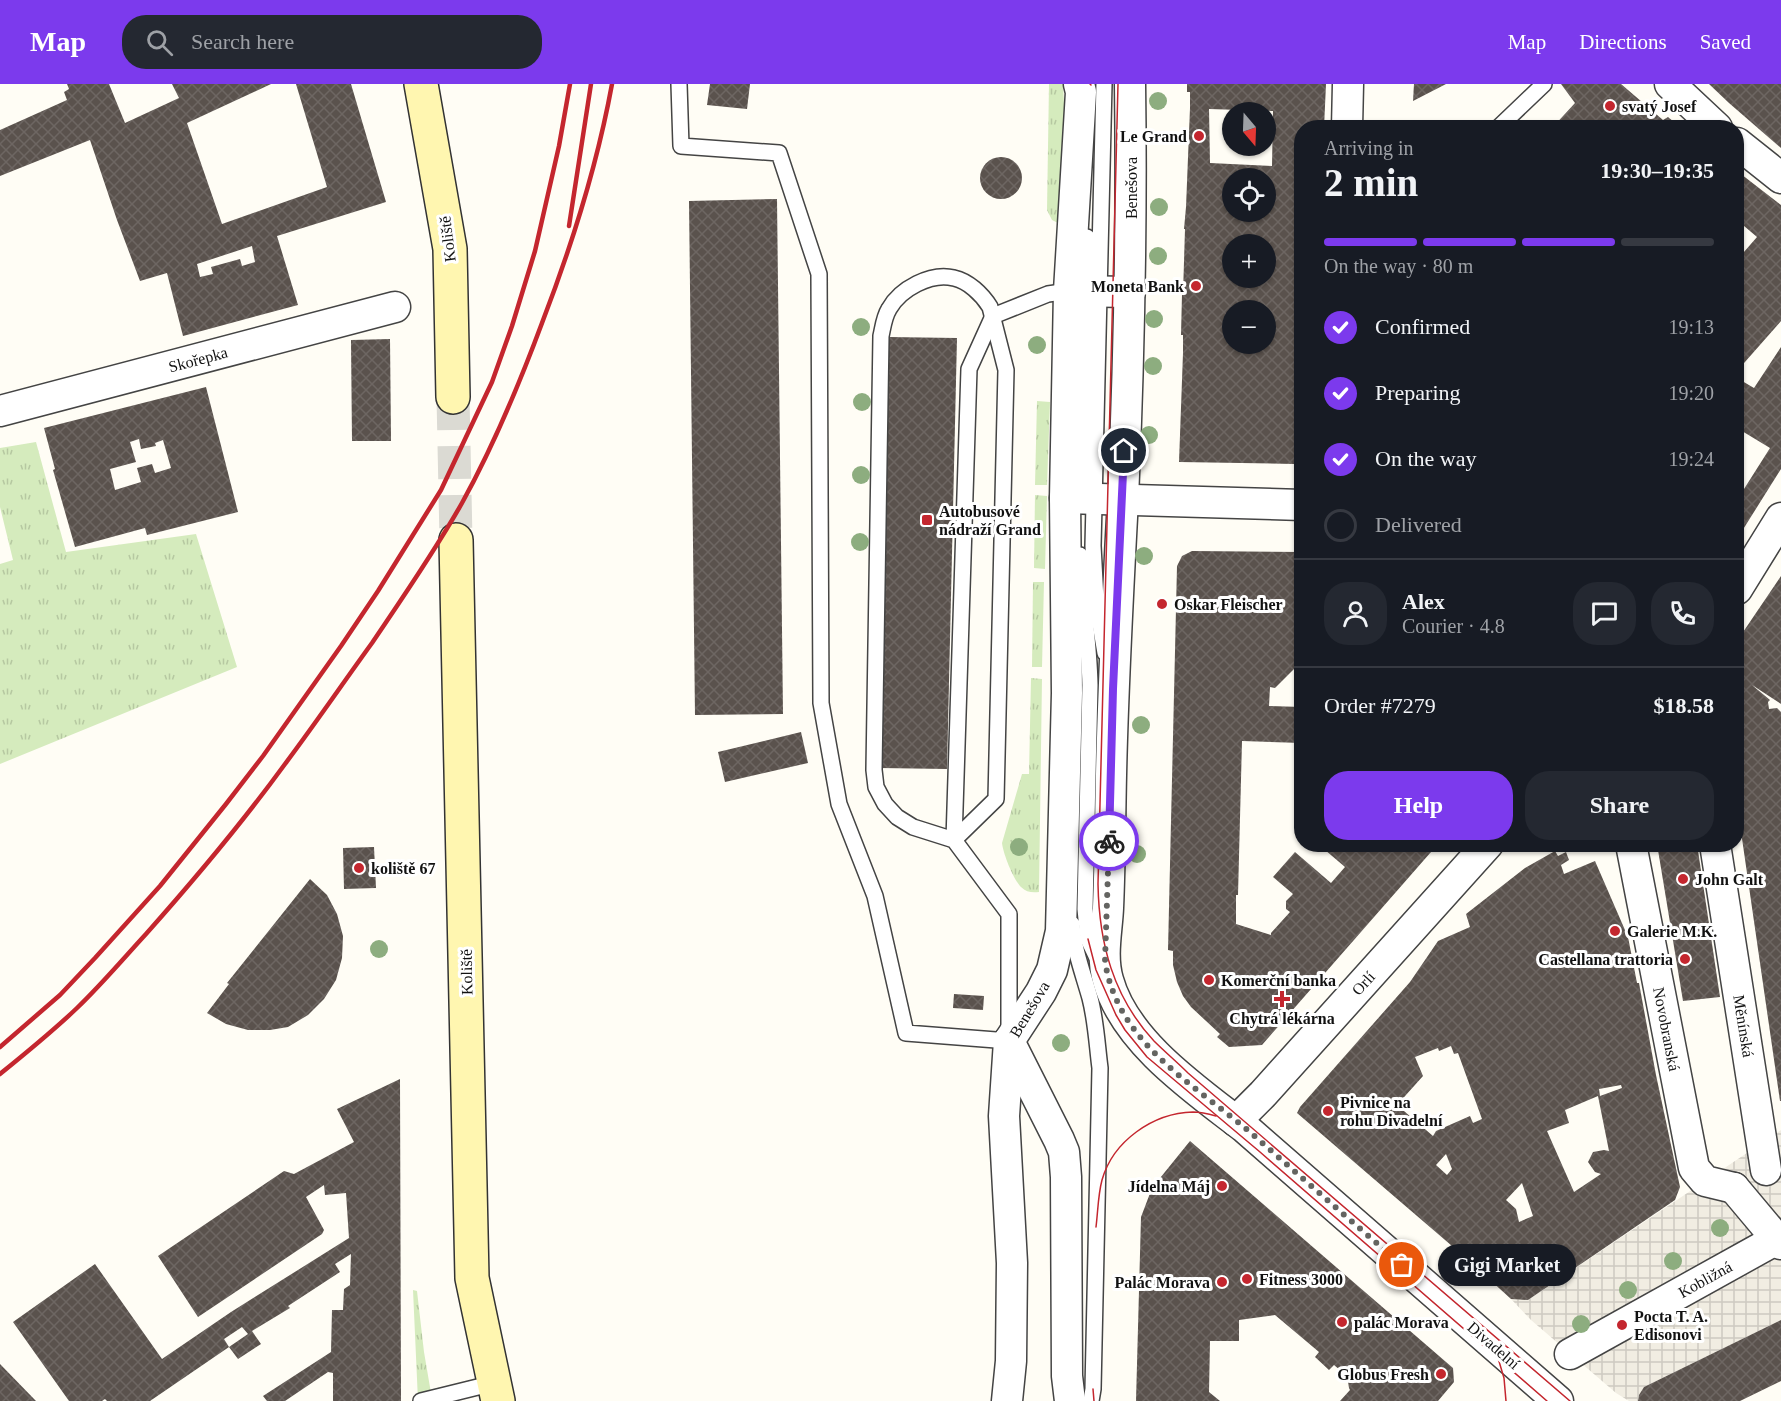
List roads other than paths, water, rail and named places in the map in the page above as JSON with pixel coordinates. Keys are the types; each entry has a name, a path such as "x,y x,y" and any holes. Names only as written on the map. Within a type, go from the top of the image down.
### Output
{"main road":[{"name":"Koliště","path":"421,84 450,249 453,397"},
{"name":"Koliště","path":"456,540 472,1278 496,1392"}],"street":[{"name":"Benešova","path":"1085,1397 1067,1376 1066,1165 1059,1140 1009,1041 1041,992 1052,970 1061,931 1072,532 1090,498 1130,292 1130,84"},
{"path":"1347,120 1348,84"},
{"path":"1670,84 1708,120"},
{"name":"Benešova","path":"1087,86 1085,291 1090,498 1113,689 1105,950 1108,979"},
{"path":"1744,149 1781,178"},
{"path":"1085,291 1130,292"},
{"name":"Skořepka","path":"0,411 395,307"},
{"path":"1090,498 1294,504"},
{"path":"1744,578 1781,518"},
{"name":"Orlí","path":"1236,1121 1263,1095 1481,852"},
{"name":"Novobranská","path":"1633,852 1694,1168 1704,1181 1734,1188"},
{"name":"Měnínská","path":"1716,852 1774,1167 1734,1188"},
{"name":"Divadelní","path":"1108,979 1130,1025 1151,1050 1236,1121 1545,1397"},
{"path":"1007,1401 1011,1361 1012,1263 1004,1116 1009,1041"},
{"name":"Kobližná","path":"1570,1354 1779,1241 1734,1188"}],"lane":[{"path":"679,84 681,146 779,153 819,274 821,703 839,804 875,896 906,1033 1009,1041 1009,914 954,840 913,827 897,818 885,804 876,787 873,770 881,336 884,323 889,308 899,296 911,287 939,277 955,278 964,282 986,300 993,316 1006,370 996,799 954,840"},
{"path":"1506,120 1544,84"},
{"path":"954,840 969,369 993,316 1048,294 1085,291"},
{"path":"1072,532 1084,613"},
{"path":"1072,532 1090,663 1084,889 1088,939 1108,979"},
{"path":"1078,577 1071,899 1073,939 1095,1023 1100,1068 1085,1397"},
{"path":"1064,801 1072,847 1084,889"},
{"path":"421,1401 496,1392"}],"tunnel":[{"path":"453,397 456,540"}],"tram line":[{"path":"1118,84 1098,884 1101,927 1111,968 1128,1006 1162,1049 1570,1401"},
{"path":"1088,939 1096,970 1116,1015 1147,1057 1547,1401"},
{"path":"1096,1227 1102,1180 1107,1166 1125,1142 1137,1132 1163,1118 1193,1112 1216,1116"},
{"path":"1498,1358 1504,1378 1506,1401"},
{"path":"1093,1389 1094,1401"}],"railway":[{"path":"0,1047 60,995 95,958 160,886 226,804 341,646 441,490 492,382 512,326 535,251 559,146 570,84"},
{"path":"569,226 591,84"},
{"path":"0,1074 86,999 146,934 218,850 318,719 441,539 474,481 495,437 542,323 583,205 612,84"}],"place":[{"name":"svatý Josef","path":"1610,106"},
{"name":"Le Grand","path":"1199,136"},
{"name":"Moneta Bank","path":"1196,286"},
{"name":"Autobusové nádraží Grand","path":"927,520"},
{"name":"Oskar Fleischer","path":"1162,604"},
{"name":"koliště 67","path":"359,868"},
{"name":"John Galt","path":"1683,879"},
{"name":"Galerie M.K.","path":"1615,931"},
{"name":"Castellana trattoria","path":"1685,959"},
{"name":"Komerční banka","path":"1209,980"},
{"name":"Chytrá lékárna","path":"1282,999"},
{"name":"Pivnice na rohu Divadelní","path":"1328,1111"},
{"name":"Jídelna Máj","path":"1222,1186"},
{"name":"Gigi Market","path":"1402,1265"},
{"name":"Fitness 3000","path":"1247,1279"},
{"name":"Palác Morava","path":"1222,1282"},
{"name":"palác Morava","path":"1342,1322"},
{"name":"Pocta T. A. Edisonovi","path":"1622,1325"},
{"name":"Globus Fresh","path":"1441,1374"}]}
